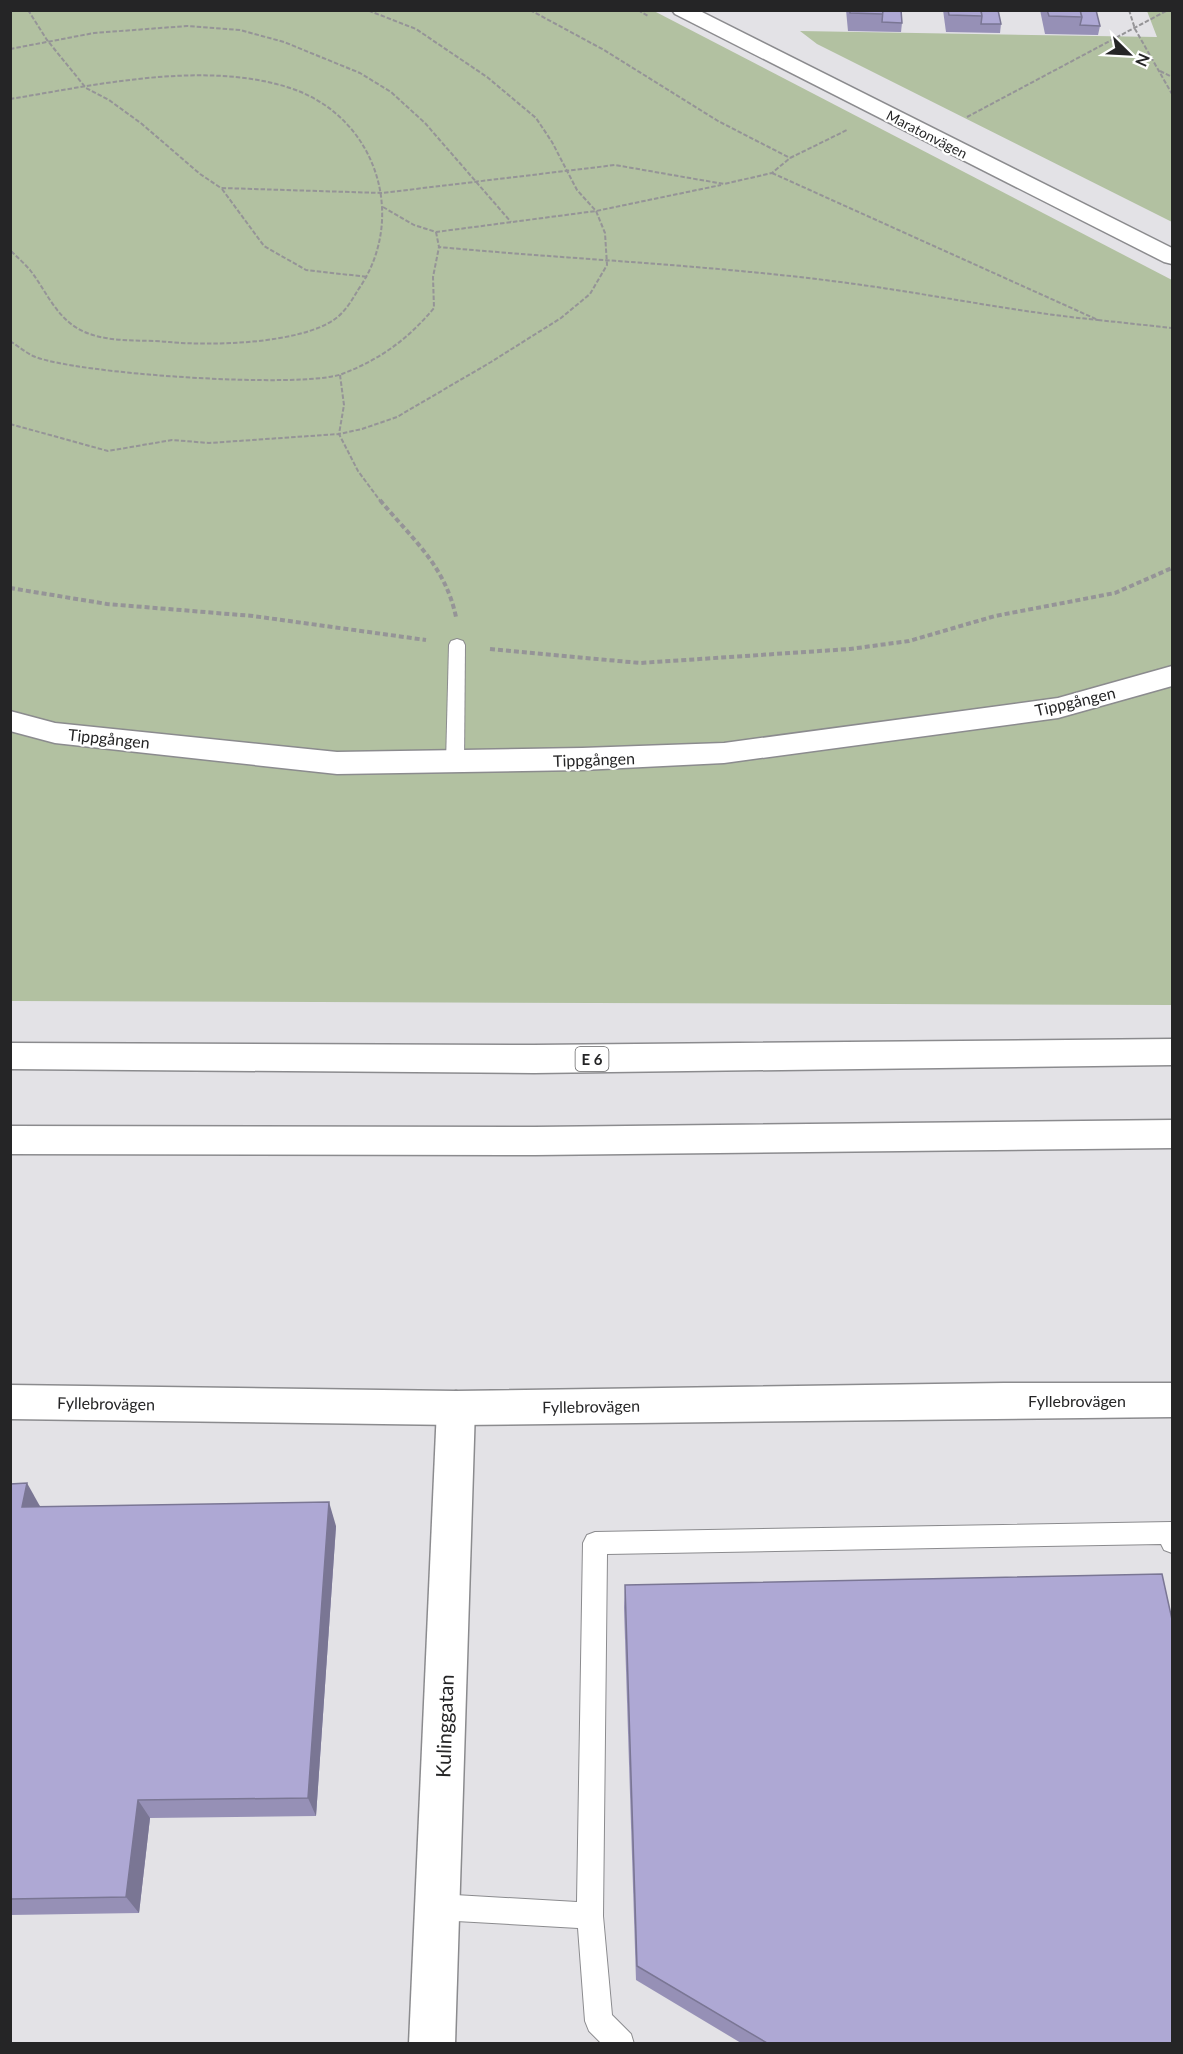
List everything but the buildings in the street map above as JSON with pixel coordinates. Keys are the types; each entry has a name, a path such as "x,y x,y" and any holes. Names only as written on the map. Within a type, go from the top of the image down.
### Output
{"main road":[{"name":"Maratonvägen","path":"682,10 1173,257"},
{"name":"Tippgången","path":"10,721 55,733 337,763 454,763 724,753 1058,708 1173,676"},
{"name":"E 6","path":"10,1056 534,1059 1173,1052"},
{"path":"10,1140 535,1141 1173,1134"},
{"name":"Fyllebrovägen","path":"10,1402 456,1408 1004,1400 1173,1400"},
{"name":"Kulinggatan","path":"432,2043 456,1408"}],"lane":[{"path":"454,763 458,645"},
{"path":"621,2043 599,2021 590,1916 595,1542 1171,1533 1173,1542"},
{"path":"438,1907 590,1916"}],"path":[{"path":"28,10 47,40 86,88 109,100 134,118 200,174 221,188 264,246 306,270 368,277"},
{"path":"10,424 108,451 172,440 209,444 339,435 397,417 561,318 590,294 601,279 608,259 605,233 596,211 577,190 552,142 536,118 487,77 416,29 367,10"},
{"path":"530,10 604,50 718,121 790,158"},
{"path":"1129,10 1136,29 1173,94"},
{"path":"964,118 1136,29 1168,10"},
{"path":"10,49 47,40 148,28 209,27 240,30 293,45 342,65 389,89 431,129 474,183 511,222"},
{"path":"1159,70 1173,77"},
{"path":"10,99 173,77 261,82 291,89 318,99 342,117 361,141 382,194 384,225 378,257 363,288 335,320 308,330 274,338 206,345 93,335 76,327 55,306 29,268 10,250"},
{"path":"383,207 414,225 436,232 596,211 772,173 790,158 848,129"},
{"path":"221,188 382,194 615,165 724,184"},
{"path":"772,173 1098,320"},
{"path":"10,341 34,356 74,365 154,375 289,380 340,375 373,360 412,334 434,308 433,277 439,247 436,232"},
{"path":"439,247 547,257 666,263 855,284 1048,315 1173,328"},
{"path":"340,375 346,396 346,413 339,435 347,455 372,492 412,534 439,572 454,600 458,645"},
{"path":"10,588 106,604 253,616 458,645 640,663 850,649 909,641 945,628 995,616 1115,593 1173,568"}],"green space":[{"path":"11,11 654,11 1172,280 1172,1005 11,1001"},
{"path":"1147,11 1172,11 1172,222 817,44 800,31 1157,37"}]}
